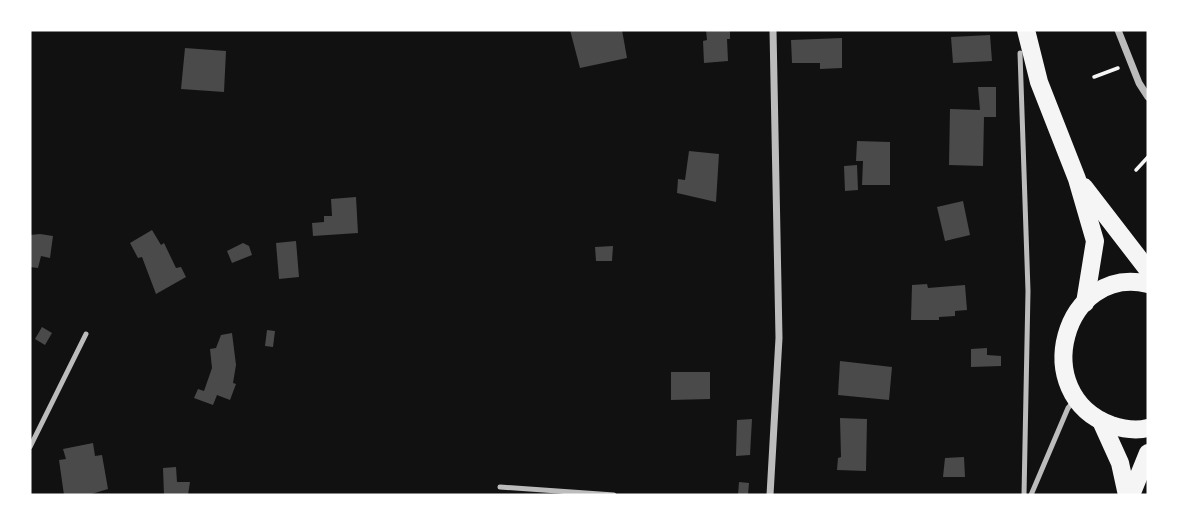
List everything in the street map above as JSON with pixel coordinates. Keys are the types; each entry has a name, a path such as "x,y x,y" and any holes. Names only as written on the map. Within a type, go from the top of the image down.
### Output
{"main road":[{"path":"1026,30 1039,82 1077,179 1095,241 1085,303"},
{"path":"1077,179 1148,270"},
{"path":"1129,495 1120,463 1101,421 1069,388 1063,366 1063,343 1071,321 1085,303 1102,290 1121,284 1148,284"},
{"path":"1101,421 1121,428 1148,428"},
{"path":"1129,495 1148,453"}],"street":[{"path":"770,495 779,338 773,30"},
{"path":"1118,30 1139,83 1148,97"}],"lane":[{"path":"1020,53 1028,291 1024,495"},
{"path":"30,447 86,334"},
{"path":"1031,495 1068,408 1076,398"},
{"path":"500,486 614,495"}],"path":[{"path":"1094,77 1114,70"},
{"path":"1136,170 1148,158"}],"building":[{"path":"570,30 622,30 627,58 580,68"},
{"path":"706,30 730,30 730,39 727,39 728,61 704,63 703,41 707,40"},
{"path":"990,35 992,61 953,63 951,37"},
{"path":"842,38 842,68 820,69 820,63 792,63 791,40"},
{"path":"185,48 226,51 224,92 181,89"},
{"path":"978,87 996,87 996,117 984,117 983,166 949,165 950,109 980,110"},
{"path":"857,141 890,142 890,185 862,185 863,161 856,161"},
{"path":"689,151 719,154 716,202 677,193 678,179 685,180"},
{"path":"857,165 858,190 845,191 844,166"},
{"path":"356,197 358,233 313,236 312,223 324,222 324,216 332,216 331,199"},
{"path":"963,201 970,235 945,241 937,207"},
{"path":"152,230 161,245 164,243 176,268 181,267 186,277 156,294 142,257 138,258 130,243"},
{"path":"30,235 53,236 50,258 41,256 38,268 30,267"},
{"path":"296,241 299,277 279,279 276,243"},
{"path":"243,243 249,246 252,255 232,263 227,251"},
{"path":"613,246 612,261 596,261 595,247"},
{"path":"927,284 928,288 965,285 967,310 955,311 955,316 939,317 939,320 911,320 912,285"},
{"path":"42,327 52,333 45,345 35,339"},
{"path":"267,330 275,331 273,347 265,346"},
{"path":"232,333 236,365 233,383 236,384 230,400 217,395 213,405 194,398 198,389 204,391 212,368 210,349 216,348 221,335"},
{"path":"987,348 987,355 1001,356 1001,366 971,367 971,349"},
{"path":"840,361 892,367 889,400 838,395"},
{"path":"671,372 710,372 710,399 671,400"},
{"path":"840,418 867,419 866,471 837,470 838,458 841,457"},
{"path":"752,419 750,455 736,456 737,420"},
{"path":"93,443 95,456 102,455 108,489 88,495 64,495 59,460 66,459 63,449"},
{"path":"964,457 965,477 943,477 945,458"},
{"path":"176,467 177,482 190,482 188,495 164,495 163,468"},
{"path":"739,482 749,483 748,495 738,495"}]}
